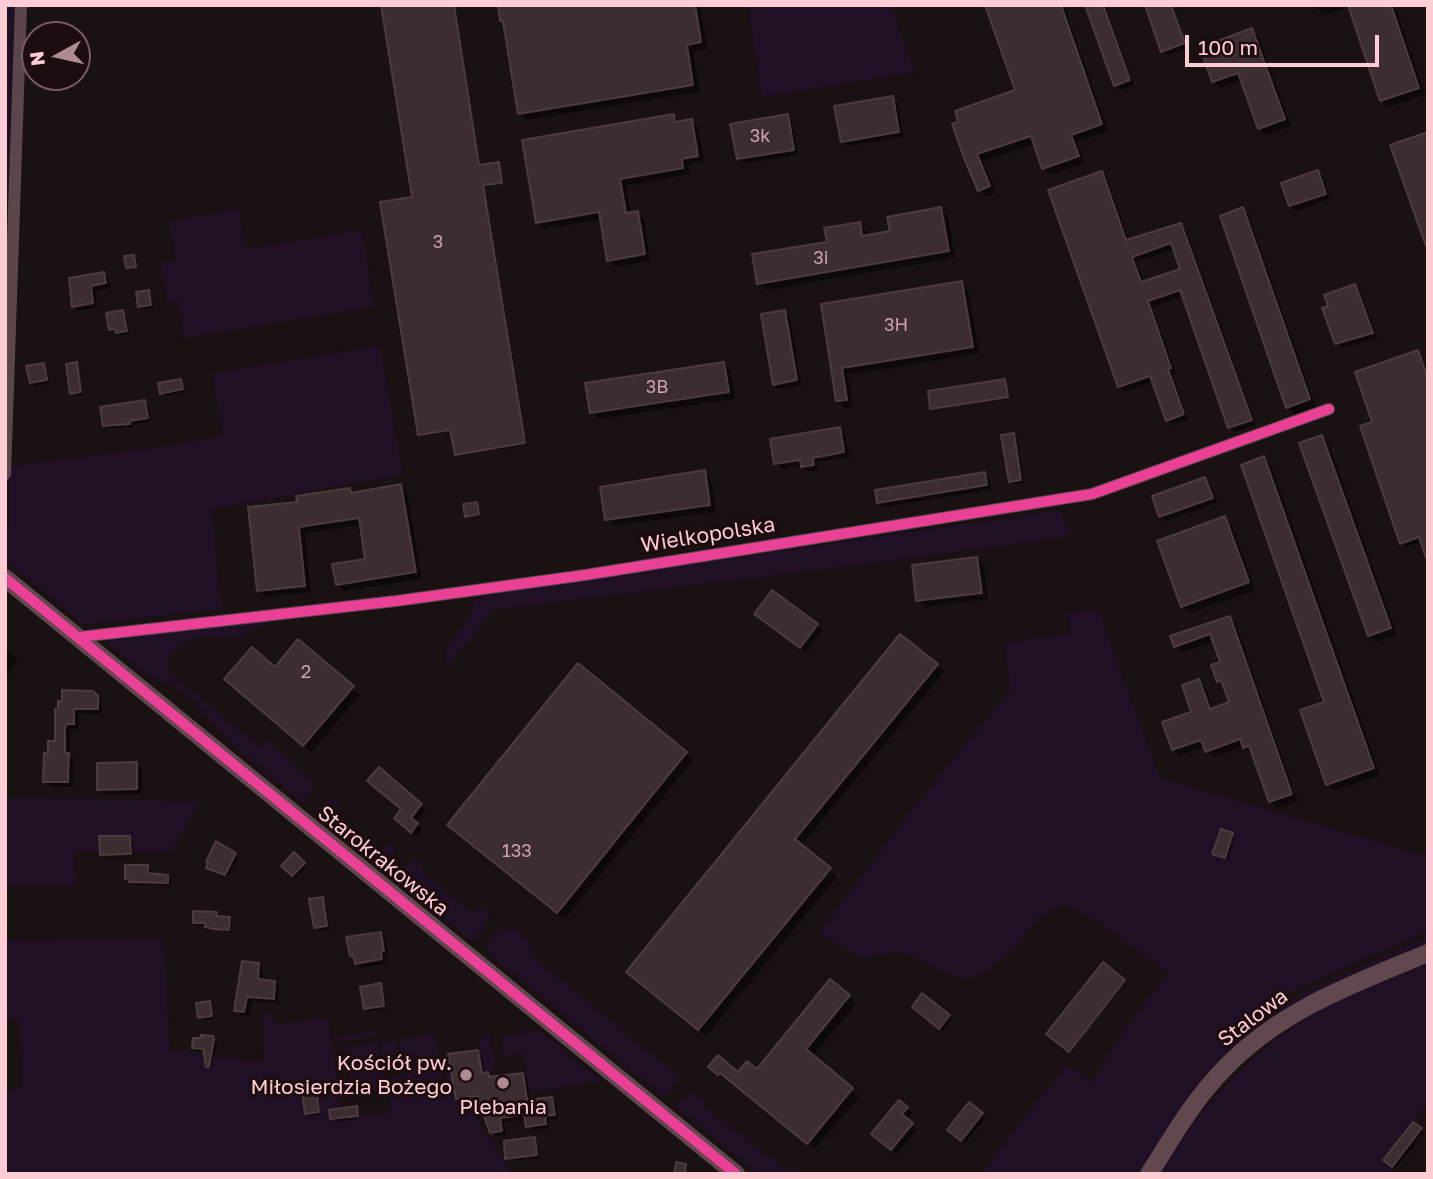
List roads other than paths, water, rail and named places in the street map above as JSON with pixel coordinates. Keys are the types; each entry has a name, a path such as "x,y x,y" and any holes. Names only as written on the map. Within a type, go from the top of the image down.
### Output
{"street":[{"path":"5,474 21,5"},
{"name":"Wielkopolska","path":"79,636 396,601 584,575 1092,494 1329,409"},
{"name":"Starokrakowska","path":"5,578 736,1174"},
{"name":"Stalowa","path":"1149,1174 1202,1095 1224,1068 1259,1038 1314,1002 1428,953"}],"place":[{"name":"Kościół pw. Miłosierdzia Bożego","path":"466,1075"},
{"name":"Plebania","path":"503,1083"}]}
